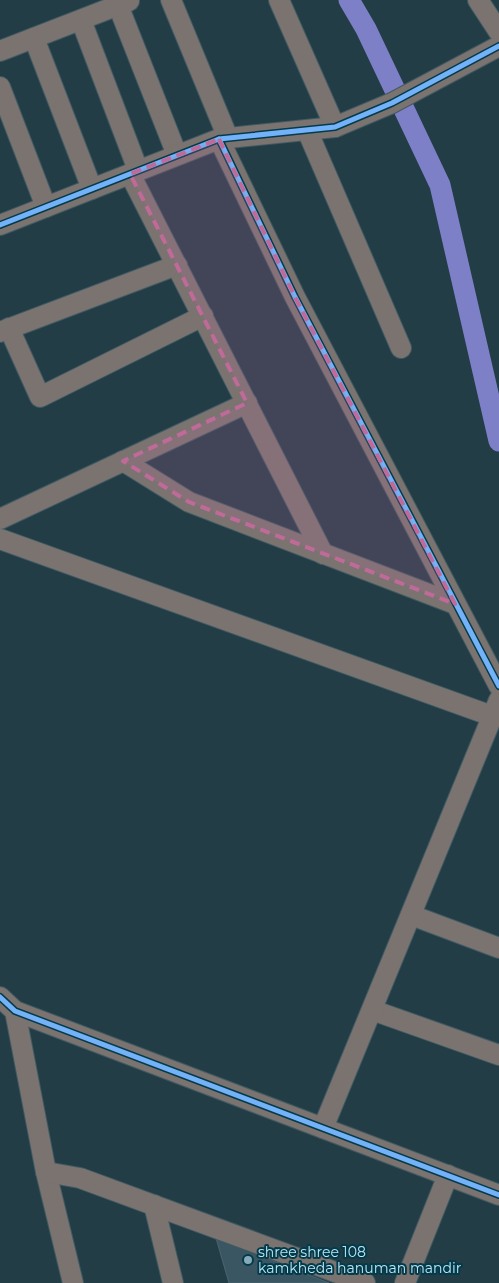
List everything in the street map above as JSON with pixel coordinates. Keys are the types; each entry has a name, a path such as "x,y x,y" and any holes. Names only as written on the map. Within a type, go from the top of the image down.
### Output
{"street":[{"path":"171,0 223,138 295,297 499,686"},
{"path":"279,0 335,127"},
{"path":"478,0 499,32"},
{"path":"0,51 122,2 177,155"},
{"path":"81,20 134,172 177,265 323,554"},
{"path":"34,38 92,189"},
{"path":"0,225 223,138 335,127 392,103 499,46"},
{"path":"0,87 46,207"},
{"path":"307,130 401,348"},
{"path":"177,265 4,330 40,397 203,316"},
{"path":"0,519 247,403"},
{"path":"123,461 189,502 455,604"},
{"path":"2,535 496,708 323,1128"},
{"path":"411,915 499,948"},
{"path":"0,997 7,1011 73,1283"},
{"path":"372,1010 499,1055"},
{"path":"7,1011 499,1194"},
{"path":"46,1172 80,1178 365,1283"},
{"path":"405,1283 448,1175"},
{"path":"154,1205 172,1283"}],"highlighted area":[{"path":"219,139 295,297 455,604 189,502 123,461 247,403 130,174"}],"building":[{"name":"shree shree 108 kamkheda hanuman mandir","path":"216,1238 329,1283 229,1283"}],"waterway":[{"path":"349,0 366,29 440,185 499,441"}],"cycle path":[{"path":"0,225 219,139 335,127 392,103 499,46"},
{"path":"219,139 295,297 499,686"},
{"path":"0,997 15,1011 499,1195"}],"place":[{"name":"shree shree 108 kamkheda hanuman mandir","path":"248,1260"}]}
